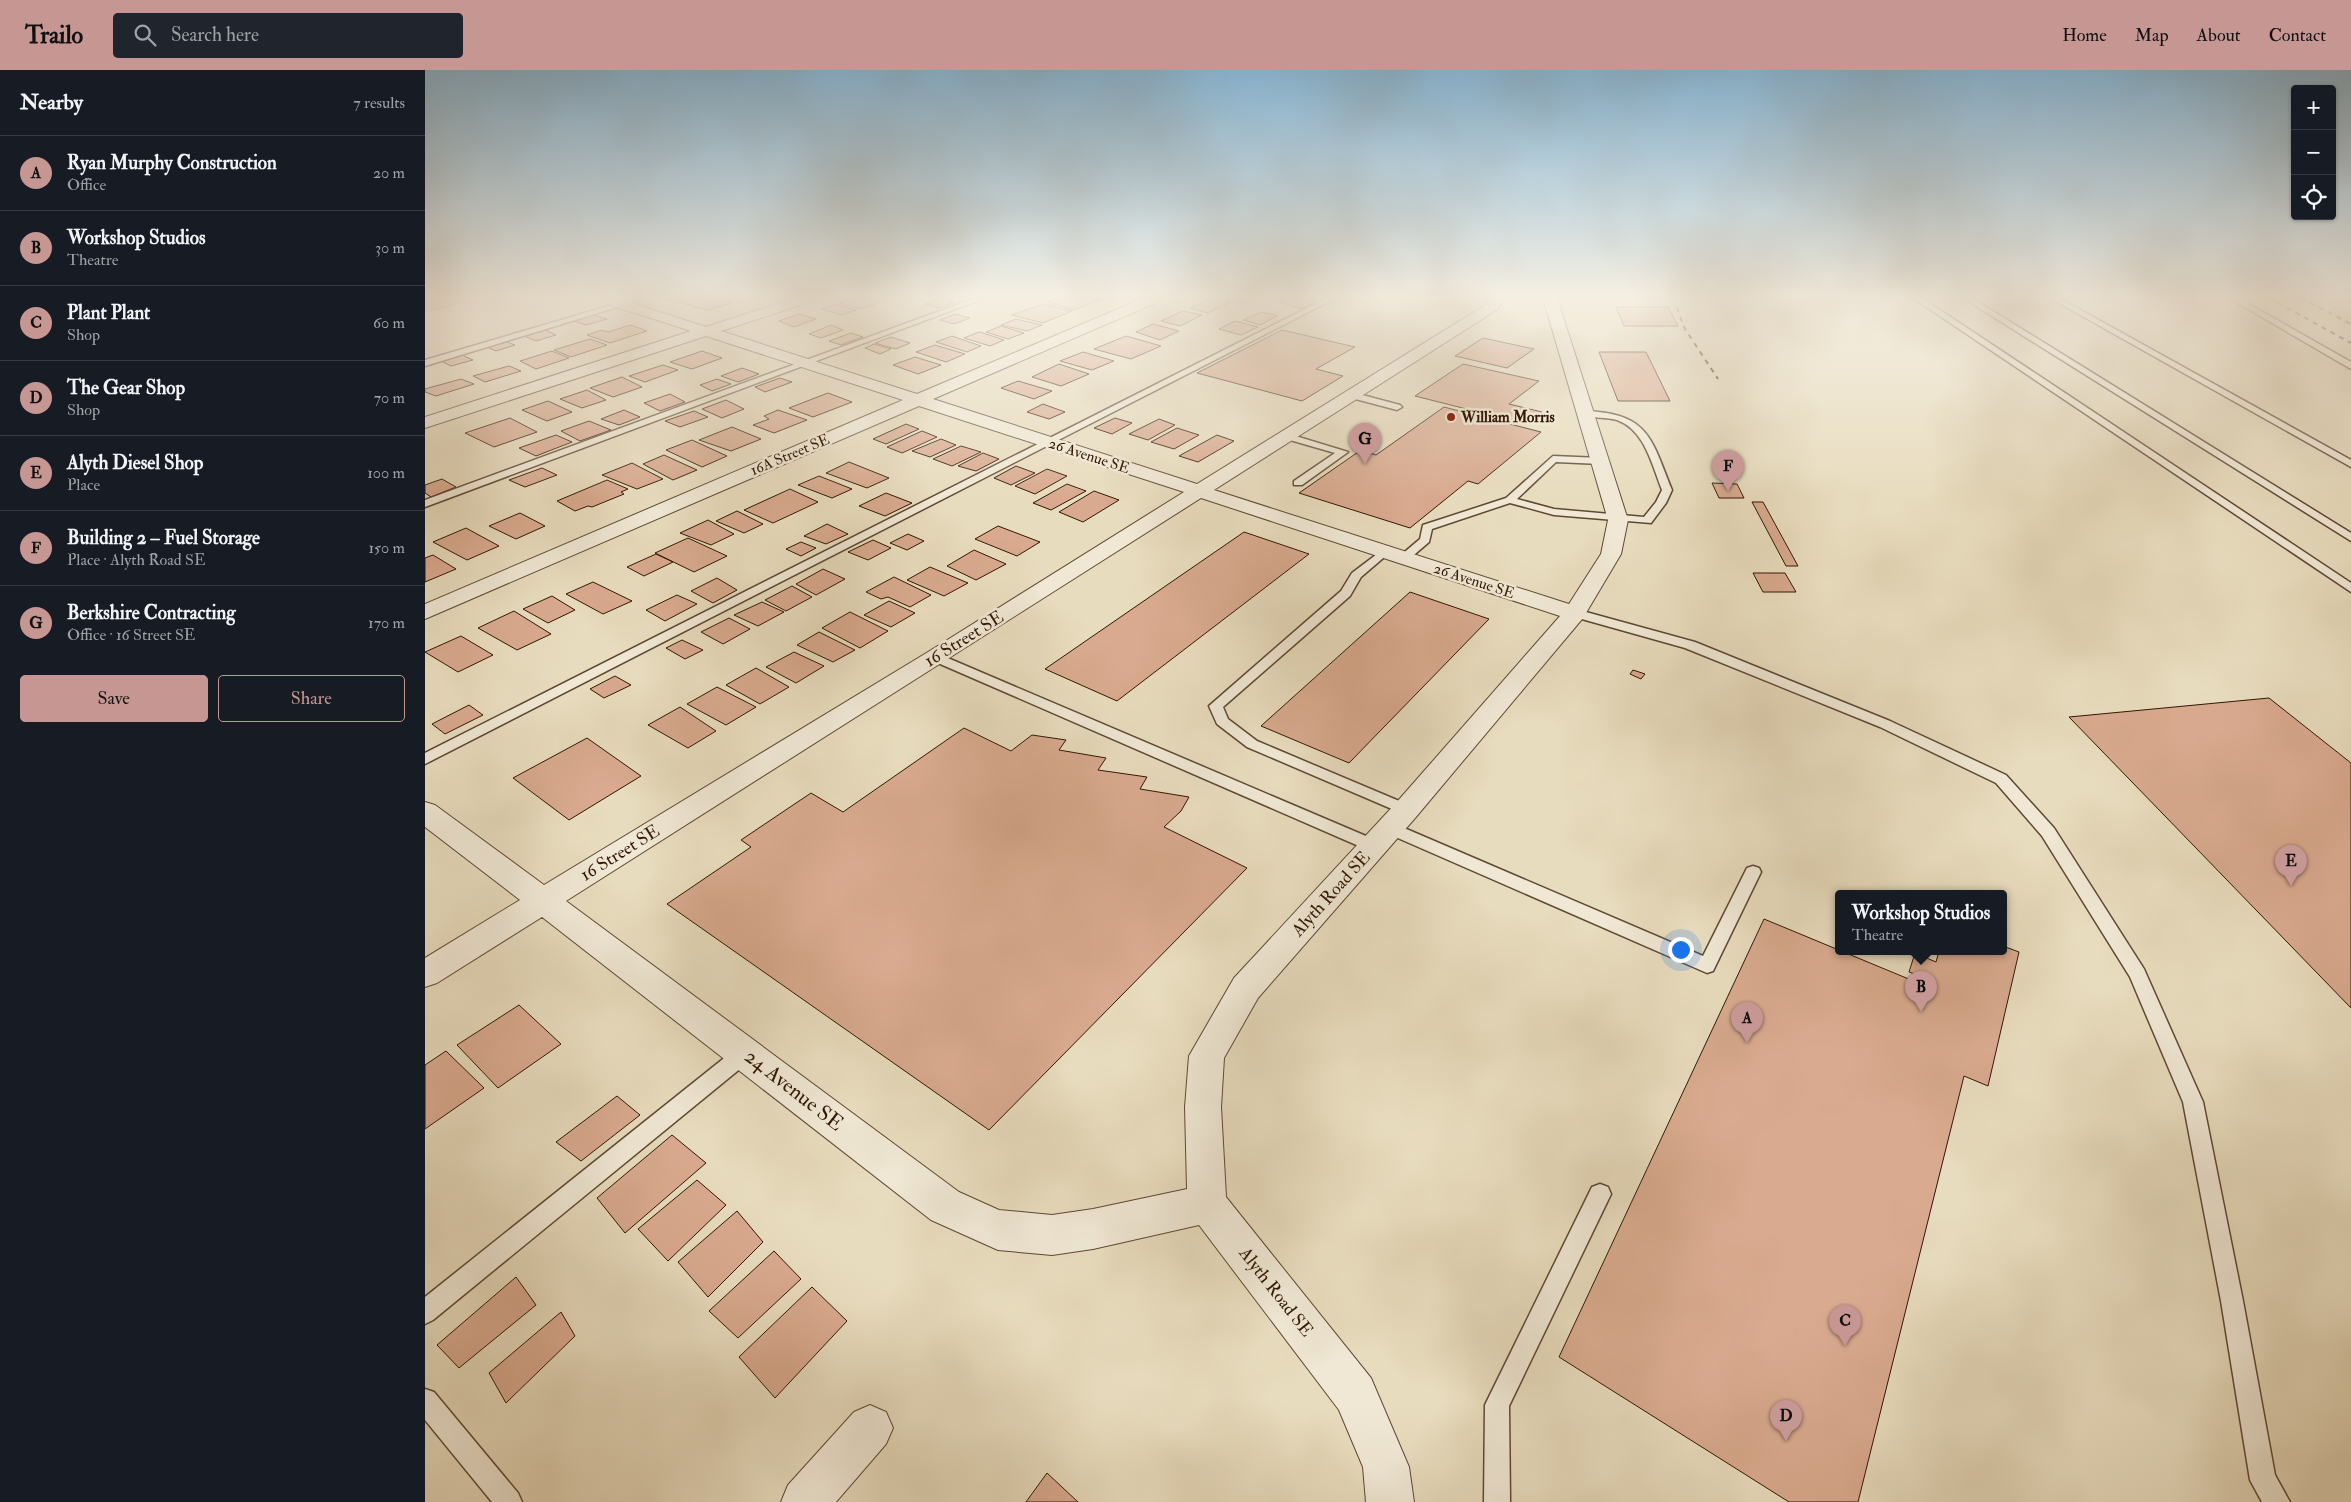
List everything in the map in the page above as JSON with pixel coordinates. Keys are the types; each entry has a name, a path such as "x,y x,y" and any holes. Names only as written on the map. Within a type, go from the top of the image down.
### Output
{"street":[{"path":"425,423 604,365"},
{"name":"26 Avenue SE","path":"811,365 1575,613"},
{"name":"16A Street SE","path":"425,612 999,365"},
{"name":"16 Street SE","path":"425,974 936,657 1400,365"},
{"name":"Alyth Road SE","path":"1390,1502 1386,1467 1355,1394 1207,1204 1203,1107 1207,1056 1246,988 1390,828 1575,613 1611,554 1618,520 1571,365"},
{"name":"24 Avenue SE","path":"425,812 945,1206 998,1230 1052,1235 1093,1229 1207,1204"},
{"path":"805,1502 870,1428"}],"lane":[{"path":"425,504 801,365"},
{"path":"425,759 1200,365"},
{"path":"2017,365 2351,588"},
{"path":"2074,365 2351,538"},
{"path":"2174,365 2351,464"},
{"path":"1351,396 1397,407"},
{"path":"1510,500 1554,512 1618,520 1647,521 1661,503 1667,490 1642,431 1623,419 1607,414 1586,414"},
{"path":"1286,436 1343,452 1299,483"},
{"path":"1404,558 1425,540 1427,527 1510,500 1553,459 1601,461"},
{"path":"1385,551 1356,576 1346,593 1216,706 1222,722 1252,744 1390,828"},
{"path":"1575,613 1691,645 1885,724 2001,779 2048,832 2138,974 2193,1102 2232,1301 2263,1480 2277,1502"},
{"path":"936,657 1390,828 1707,966 1753,872"},
{"path":"425,1312 745,1053"},
{"path":"1497,1502 1497,1405 1600,1194"},
{"path":"425,1401 509,1502"}],"building":[{"path":"528,365 549,365 536,369"},
{"path":"663,365 678,370 645,382 629,376"},
{"path":"679,365 703,365 692,369"},
{"path":"893,365 940,365 941,365 918,374"},
{"path":"1057,365 1089,374 1061,386 1032,377"},
{"path":"1074,365 1105,365 1092,370"},
{"path":"1213,365 1323,365 1316,369 1343,376 1302,401 1197,373"},
{"path":"1462,365 1467,365 1539,381 1509,404 1542,412 1526,424 1415,396"},
{"path":"1493,365 1512,365 1507,368"},
{"path":"1604,365 1652,365 1670,401 1618,401"},
{"path":"509,366 521,371 485,382 473,376"},
{"path":"742,368 759,374 738,382 721,376"},
{"path":"622,377 642,387 613,397 590,388"},
{"path":"780,378 792,382 765,392 755,387"},
{"path":"461,379 474,384 436,396 425,392 425,389"},
{"path":"717,379 731,384 712,391 700,385"},
{"path":"1018,381 1052,391 1034,399 1001,388"},
{"path":"587,390 606,400 582,408 560,399"},
{"path":"828,393 852,402 813,417 789,408"},
{"path":"670,394 685,402 660,411 644,403"},
{"path":"726,400 744,409 722,418 702,409"},
{"path":"548,401 572,412 547,421 522,410"},
{"path":"1043,404 1065,412 1049,419 1027,412"},
{"path":"1444,407 1541,432 1478,484 1468,481 1410,528 1299,493 1361,450 1376,455"},
{"path":"624,410 640,417 619,425 601,419"},
{"path":"778,410 807,420 774,433 753,425 769,419 764,416"},
{"path":"694,411 708,417 680,427 665,421"},
{"path":"510,418 537,432 494,447 465,433"},
{"path":"1115,418 1132,423 1112,434 1094,428"},
{"path":"1159,419 1175,425 1148,440 1129,434"},
{"path":"589,421 611,430 580,441 561,431"},
{"path":"906,424 919,429 886,444 873,439"},
{"path":"732,427 761,439 731,451 699,440"},
{"path":"1177,428 1199,435 1174,449 1151,442"},
{"path":"922,431 937,437 902,453 887,447"},
{"path":"556,435 572,442 536,456 519,448"},
{"path":"1217,435 1234,441 1198,462 1179,456"},
{"path":"941,439 956,445 930,457 912,451"},
{"path":"692,440 727,456 702,467 666,450"},
{"path":"961,446 981,452 952,466 933,459"},
{"path":"983,453 999,459 976,471 958,466"},
{"path":"664,455 697,470 673,480 643,464"},
{"path":"849,462 889,478 867,488 826,473"},
{"path":"632,463 663,479 637,489 602,475"},
{"path":"1016,466 1035,473 1011,485 994,478"},
{"path":"542,468 557,475 525,487 509,480"},
{"path":"1047,469 1067,476 1035,494 1015,486"},
{"path":"819,476 852,489 832,498 798,485"},
{"path":"442,479 456,487 431,497 425,493 425,485"},
{"path":"607,480 628,489 621,492 624,494 592,507 588,506 575,511 557,501"},
{"path":"1712,483 1737,484 1744,498 1719,498"},
{"path":"1067,484 1086,491 1051,510 1033,503"},
{"path":"790,489 818,502 773,523 744,510"},
{"path":"1094,491 1119,500 1083,522 1059,512"},
{"path":"886,493 912,503 885,516 859,506"},
{"path":"1752,502 1763,502 1798,566 1786,566"},
{"path":"737,511 763,524 744,533 716,521"},
{"path":"520,513 545,526 516,539 489,526"},
{"path":"708,520 734,534 711,545 680,533"},
{"path":"827,524 848,534 826,544 804,536"},
{"path":"998,526 1040,542 1017,556 975,539"},
{"path":"466,528 499,546 467,560 433,542"},
{"path":"1244,532 1309,554 1117,701 1045,669"},
{"path":"908,534 924,541 907,550 890,543"},
{"path":"688,538 727,556 694,572 655,553"},
{"path":"873,540 891,548 868,560 848,552"},
{"path":"801,542 816,548 801,556 786,549"},
{"path":"974,550 1006,564 976,580 947,566"},
{"path":"656,554 673,562 644,576 627,567"},
{"path":"433,555 456,569 425,582 425,558"},
{"path":"930,567 968,583 944,596 907,580"},
{"path":"823,569 845,579 816,595 796,584"},
{"path":"1753,573 1785,573 1796,592 1763,592"},
{"path":"894,577 931,595 910,607 888,597 881,599 866,592"},
{"path":"717,578 737,590 713,603 691,591"},
{"path":"593,582 632,601 603,614 566,594"},
{"path":"792,586 812,597 786,611 765,600"},
{"path":"1410,592 1489,619 1349,763 1261,726"},
{"path":"677,595 697,604 665,621 646,610"},
{"path":"552,596 575,610 548,623 523,609"},
{"path":"889,601 915,613 891,627 864,615"},
{"path":"762,602 784,612 758,626 734,615"},
{"path":"514,611 551,634 517,650 478,628"},
{"path":"850,612 888,631 860,648 822,628"},
{"path":"729,618 750,629 723,644 701,632"},
{"path":"819,632 855,650 833,662 797,645"},
{"path":"461,636 493,655 458,672 425,652"},
{"path":"682,640 703,650 685,659 666,648"},
{"path":"794,652 824,666 796,683 766,667"},
{"path":"756,668 789,687 760,704 726,685"},
{"path":"1633,670 1645,674 1641,679 1630,674"},
{"path":"615,676 631,685 604,698 590,689"},
{"path":"717,687 756,707 726,725 687,704"},
{"path":"2269,698 2351,763 2351,1008 2069,717"},
{"path":"469,705 483,715 445,734 432,724"},
{"path":"680,707 716,731 688,748 648,725"},
{"path":"964,728 1011,751 1032,735 1066,740 1059,750 1106,758 1098,770 1147,777 1140,789 1189,797 1181,811 1164,827 1247,868 989,1130 667,904 751,847 741,840 811,793 843,812"},
{"path":"587,738 641,776 569,820 513,778"},
{"path":"1764,919 1835,948 1835,955 1851,955 1928,987 1930,980 1909,972 1914,955 1920,955 1936,962 1938,955 2007,955 2007,948 2019,952 1988,1086 1964,1076 1858,1502 1789,1502 1559,1357"},
{"path":"519,1005 561,1044 498,1088 457,1045"},
{"path":"446,1051 484,1088 425,1129 425,1065"},
{"path":"617,1096 640,1115 581,1161 556,1142"},
{"path":"672,1135 706,1163 625,1233 597,1198"},
{"path":"697,1180 726,1205 668,1261 638,1229"},
{"path":"737,1211 763,1242 708,1297 678,1262"},
{"path":"774,1251 801,1279 738,1338 709,1311"},
{"path":"516,1277 536,1305 459,1368 437,1345"},
{"path":"812,1287 847,1321 775,1398 739,1357"},
{"path":"561,1312 575,1336 506,1403 489,1373"},
{"path":"1047,1473 1078,1502 1026,1502"}],"railway":[{"path":"1709,365 1718,379"}],"place":[{"name":"William Morris","path":"1451,417"},
{"name":"Berkshire Contracting","path":"1365,464"},
{"name":"Building 2 – Fuel Storage","path":"1728,491"},
{"name":"Alyth Diesel Shop","path":"2291,886"},
{"name":"Workshop Studios","path":"1921,1012"},
{"name":"Ryan Murphy Construction","path":"1747,1043"},
{"name":"Plant Plant","path":"1845,1346"},
{"name":"The Gear Shop","path":"1786,1441"}]}
